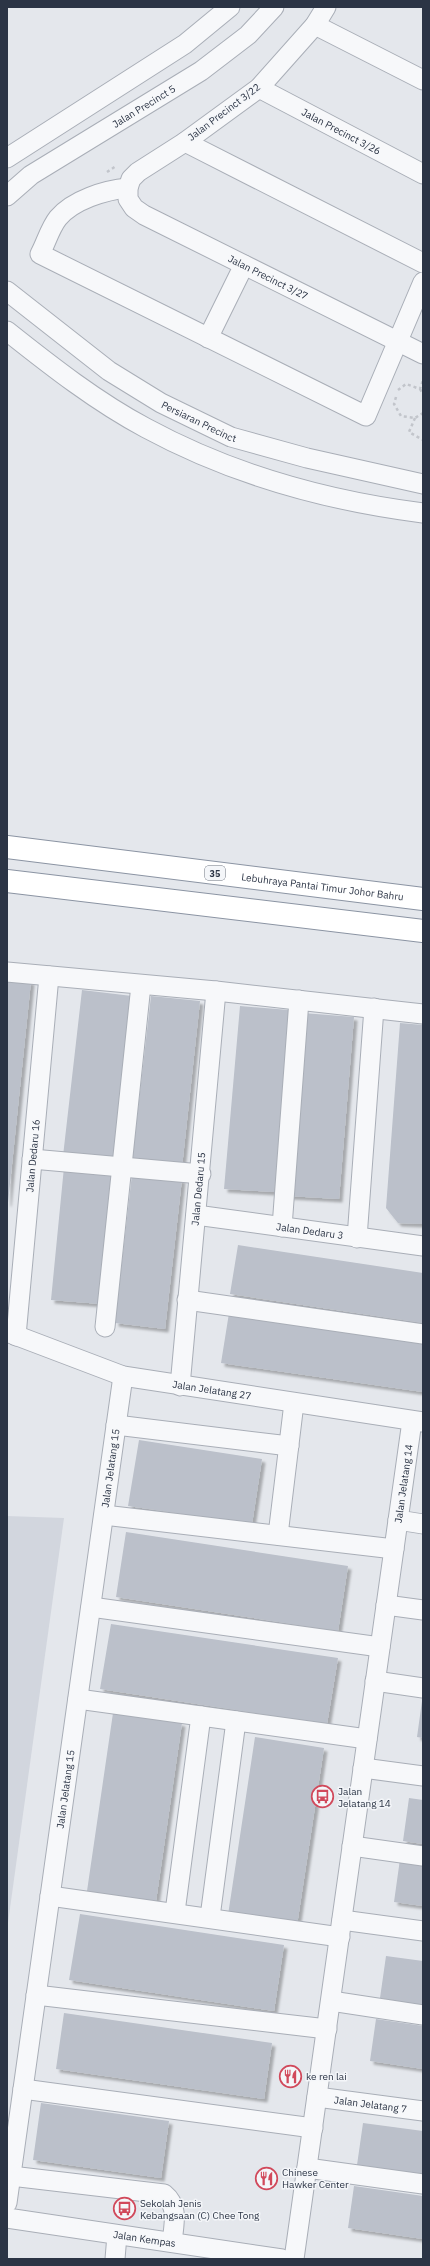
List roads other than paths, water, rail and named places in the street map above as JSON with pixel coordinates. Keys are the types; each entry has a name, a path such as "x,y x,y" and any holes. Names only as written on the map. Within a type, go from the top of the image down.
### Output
{"highway":[{"name":"Lebuhraya Pantai Timur Johor Bahru","path":"7,847 423,899"},
{"path":"7,881 423,931"}],"street":[{"path":"7,158 185,44 230,7"},
{"name":"Jalan Precinct 5","path":"7,196 31,175 201,71 248,34 274,7"},
{"name":"Jalan Precinct 3/22","path":"128,188 131,179 138,172 185,142 259,88 316,26 326,7"},
{"path":"316,26 423,80"},
{"name":"Jalan Precinct 3/26","path":"259,88 423,174"},
{"path":"185,142 423,263"},
{"path":"128,188 102,192 68,209 57,220 40,254 366,416 423,282"},
{"name":"Jalan Precinct 3/27","path":"128,188 128,199 134,208 244,265 423,354"},
{"path":"208,338 244,265"},
{"name":"Persiaran Precinct","path":"7,291 109,372 161,403 231,437 307,458 423,484"},
{"path":"7,331 94,396 146,428 216,460 296,488 377,508 423,514"},
{"path":"7,972 216,991 423,1014"},
{"name":"Jalan Dedaru 16","path":"11,1334 32,1159 50,976"},
{"path":"105,1327 141,985"},
{"name":"Jalan Dedaru 15","path":"180,1386 187,1300 201,1174 216,991"},
{"path":"282,1227 299,1000"},
{"path":"356,1238 374,1008"},
{"path":"32,1159 201,1174"},
{"name":"Jalan Dedaru 3","path":"196,1215 423,1246"},
{"path":"187,1300 423,1334"},
{"name":"Jalan Jelatang 27","path":"11,1334 123,1376 180,1386 418,1421"},
{"name":"Jalan Jelatang 15","path":"7,2203 123,1376"},
{"path":"278,1535 294,1403"},
{"name":"Jalan Jelatang 14","path":"294,2259 398,1520 418,1421"},
{"path":"116,1425 289,1446"},
{"path":"104,1515 394,1549"},
{"path":"398,1520 423,1524"},
{"path":"386,1606 423,1610"},
{"path":"91,1607 380,1647"},
{"path":"375,1681 423,1688"},
{"path":"78,1699 367,1739"},
{"path":"175,1912 201,1716"},
{"path":"210,1917 236,1721"},
{"path":"363,1768 423,1776"},
{"path":"352,1846 423,1856"},
{"path":"50,1896 210,1917 341,1928 423,1931"},
{"path":"36,1995 327,2029"},
{"path":"331,2001 423,2015"},
{"path":"23,2089 313,2128"},
{"name":"Jalan Jelatang 7","path":"317,2097 423,2111"},
{"path":"307,2168 423,2184"},
{"path":"11,2176 164,2194 172,2200 175,2211 172,2242"},
{"name":"Jalan Kempas","path":"7,2218 282,2259"},
{"path":"115,2259 117,2235"}],"place":[{"name":"Jalan Jelatang 14","path":"323,1797"},
{"name":"ke ren lai","path":"291,2076"},
{"name":"Chinese Hawker Center","path":"266,2178"},
{"name":"Sekolah Jenis Kebangsaan (C) Chee Tong","path":"125,2209"}]}
